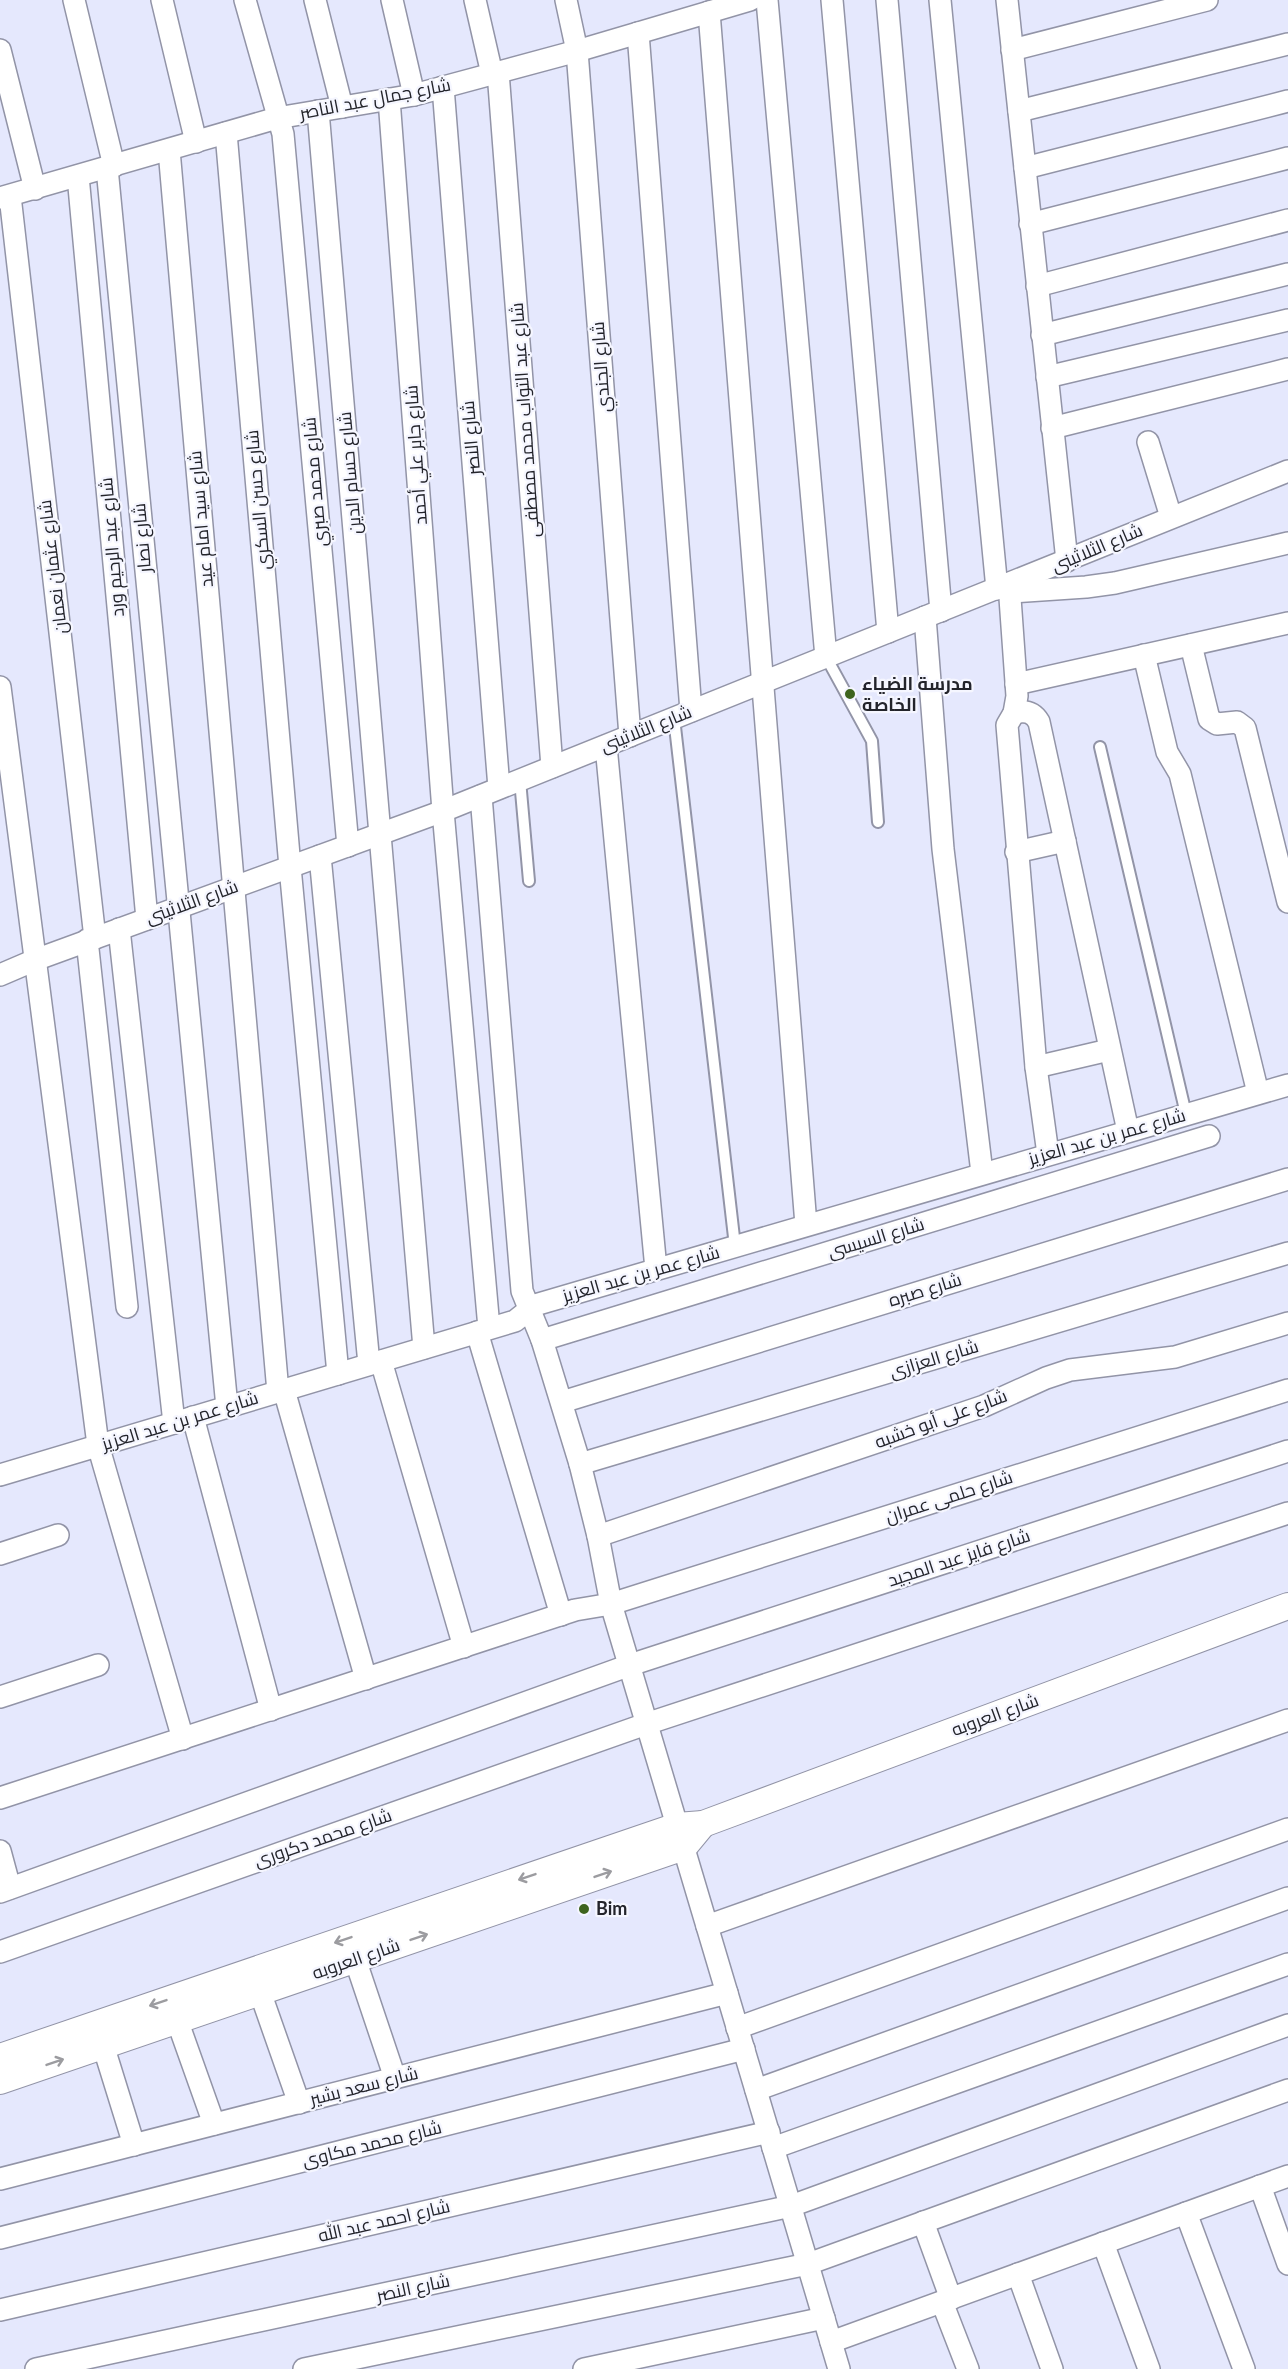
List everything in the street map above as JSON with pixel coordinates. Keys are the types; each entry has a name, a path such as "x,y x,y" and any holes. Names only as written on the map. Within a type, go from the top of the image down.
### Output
{"street":[{"name":"شارع نصار","path":"74,0 111,167 178,908 227,1407"},
{"path":"162,0 196,142"},
{"name":"شارع محمد صبري","path":"245,0 284,146 348,846"},
{"path":"315,0 342,107"},
{"path":"392,0 414,95"},
{"name":"شارع عبد التواب محمد مصطفى","path":"475,0 495,73 552,767"},
{"name":"شارع الجندي","path":"566,0 577,51 630,736"},
{"name":"شارع جمال عبد الناصر","path":"5,197 277,118 414,95 577,51 638,33 680,10 709,12 750,0"},
{"path":"767,0 826,657"},
{"path":"832,0 888,632"},
{"path":"886,0 933,614 943,849 982,1173"},
{"path":"940,0 1017,684 1014,713 1007,725 1036,1066 1048,1154"},
{"path":"1007,0 1067,561"},
{"path":"1012,50 1207,0"},
{"path":"709,12 806,1225"},
{"path":"638,33 683,715"},
{"path":"1019,111 1288,44"},
{"path":"0,50 35,189"},
{"name":"شارع النصر","path":"442,87 521,1280 562,1402 598,1536 611,1604 839,2369"},
{"name":"شارع جابر علي أحمد","path":"389,99 483,1330 561,1615"},
{"path":"1024,168 1288,101"},
{"name":"شارع حسام الدين","path":"318,111 382,834 424,1348"},
{"name":"شارع حسن السكري","path":"226,133 290,867 338,1374"},
{"name":"شارع سيد امام عيد","path":"169,150 233,888 281,1391 366,1679"},
{"path":"1030,224 1288,158"},
{"name":"شارع عبد الرحيم ورد","path":"78,176 147,919"},
{"name":"شارع عثمان نعمان","path":"5,197 91,939 127,1306"},
{"path":"1037,286 1288,220"},
{"path":"1042,335 1288,274"},
{"path":"1047,377 1288,320"},
{"path":"1052,428 1288,369"},
{"path":"1148,442 1171,516"},
{"name":"شارع الثلاثينى","path":"0,975 91,939 443,811 933,614 1006,588 1171,516 1288,471"},
{"path":"1006,588 1086,587 1115,583 1288,543"},
{"path":"1017,684 1288,623"},
{"path":"1191,645 1209,719 1217,724 1237,722 1245,728 1288,902"},
{"path":"1144,655 1167,753 1180,774 1258,1094"},
{"path":"0,687 98,1445 183,1738"},
{"path":"1014,713 1028,712 1034,715 1039,722 1128,1131"},
{"path":"606,746 656,1269"},
{"path":"1017,852 1065,841"},
{"path":"320,856 375,1363 464,1647"},
{"path":"119,929 184,1420 271,1710"},
{"path":"1036,1066 1109,1050"},
{"name":"شارع عمر بن عبد العزيز","path":"0,1475 515,1321 530,1307 1288,1085"},
{"name":"شارع السيسى","path":"542,1340 1209,1136"},
{"name":"شارع صبره","path":"562,1402 1288,1179"},
{"name":"شارع العزازى","path":"580,1464 1288,1253"},
{"name":"شارع على أبو خشبه","path":"598,1536 984,1406 1046,1378 1070,1370 1175,1357 1288,1323"},
{"name":"شارع حلمى عمران","path":"0,1798 575,1610 611,1604 1288,1390"},
{"name":"شارع فايز عبد المجيد","path":"5,1890 630,1665 1288,1451"},
{"name":"شارع محمد دكرورى","path":"0,1952 646,1724 1288,1513"},
{"path":"0,1554 58,1535"},
{"name":"شارع العروبه","path":"0,2081 355,1959 680,1836 703,1824 1288,1606"},
{"path":"0,1697 98,1665"},
{"path":"707,1926 1288,1720"},
{"path":"737,2028 1288,1829"},
{"name":"شارع العروبه","path":"0,2056 680,1836"},
{"path":"0,1851 5,1890"},
{"path":"756,2090 1288,1898"},
{"path":"355,1959 395,2078"},
{"path":"771,2140 1288,1964"},
{"path":"260,1992 299,2103"},
{"name":"شارع سعد بشير","path":"0,2179 727,1993"},
{"path":"177,2020 214,2124"},
{"name":"شارع النصر","path":"36,2369 790,2206 1288,2025"},
{"path":"103,2045 134,2145"},
{"name":"شارع محمد مكاوى","path":"0,2238 744,2049"},
{"path":"304,2369 808,2264 1288,2090"},
{"name":"شارع احمد عبد الله","path":"0,2310 771,2140"},
{"path":"831,2342 1288,2176"},
{"path":"1260,2186 1288,2264"},
{"path":"1186,2213 1244,2369"},
{"path":"923,2222 968,2369"},
{"path":"1103,2243 1149,2369"},
{"path":"1018,2274 1052,2369"},
{"path":"584,2369 824,2318"}],"lane":[{"path":"826,657 872,741 878,822"},
{"path":"683,715 735,1246"},
{"path":"1100,747 1186,1114"},
{"path":"520,780 529,881"}],"place":[{"name":"مدرسة الضياء الخاصة","path":"850,694"},
{"name":"Bim","path":"584,1909"}]}
